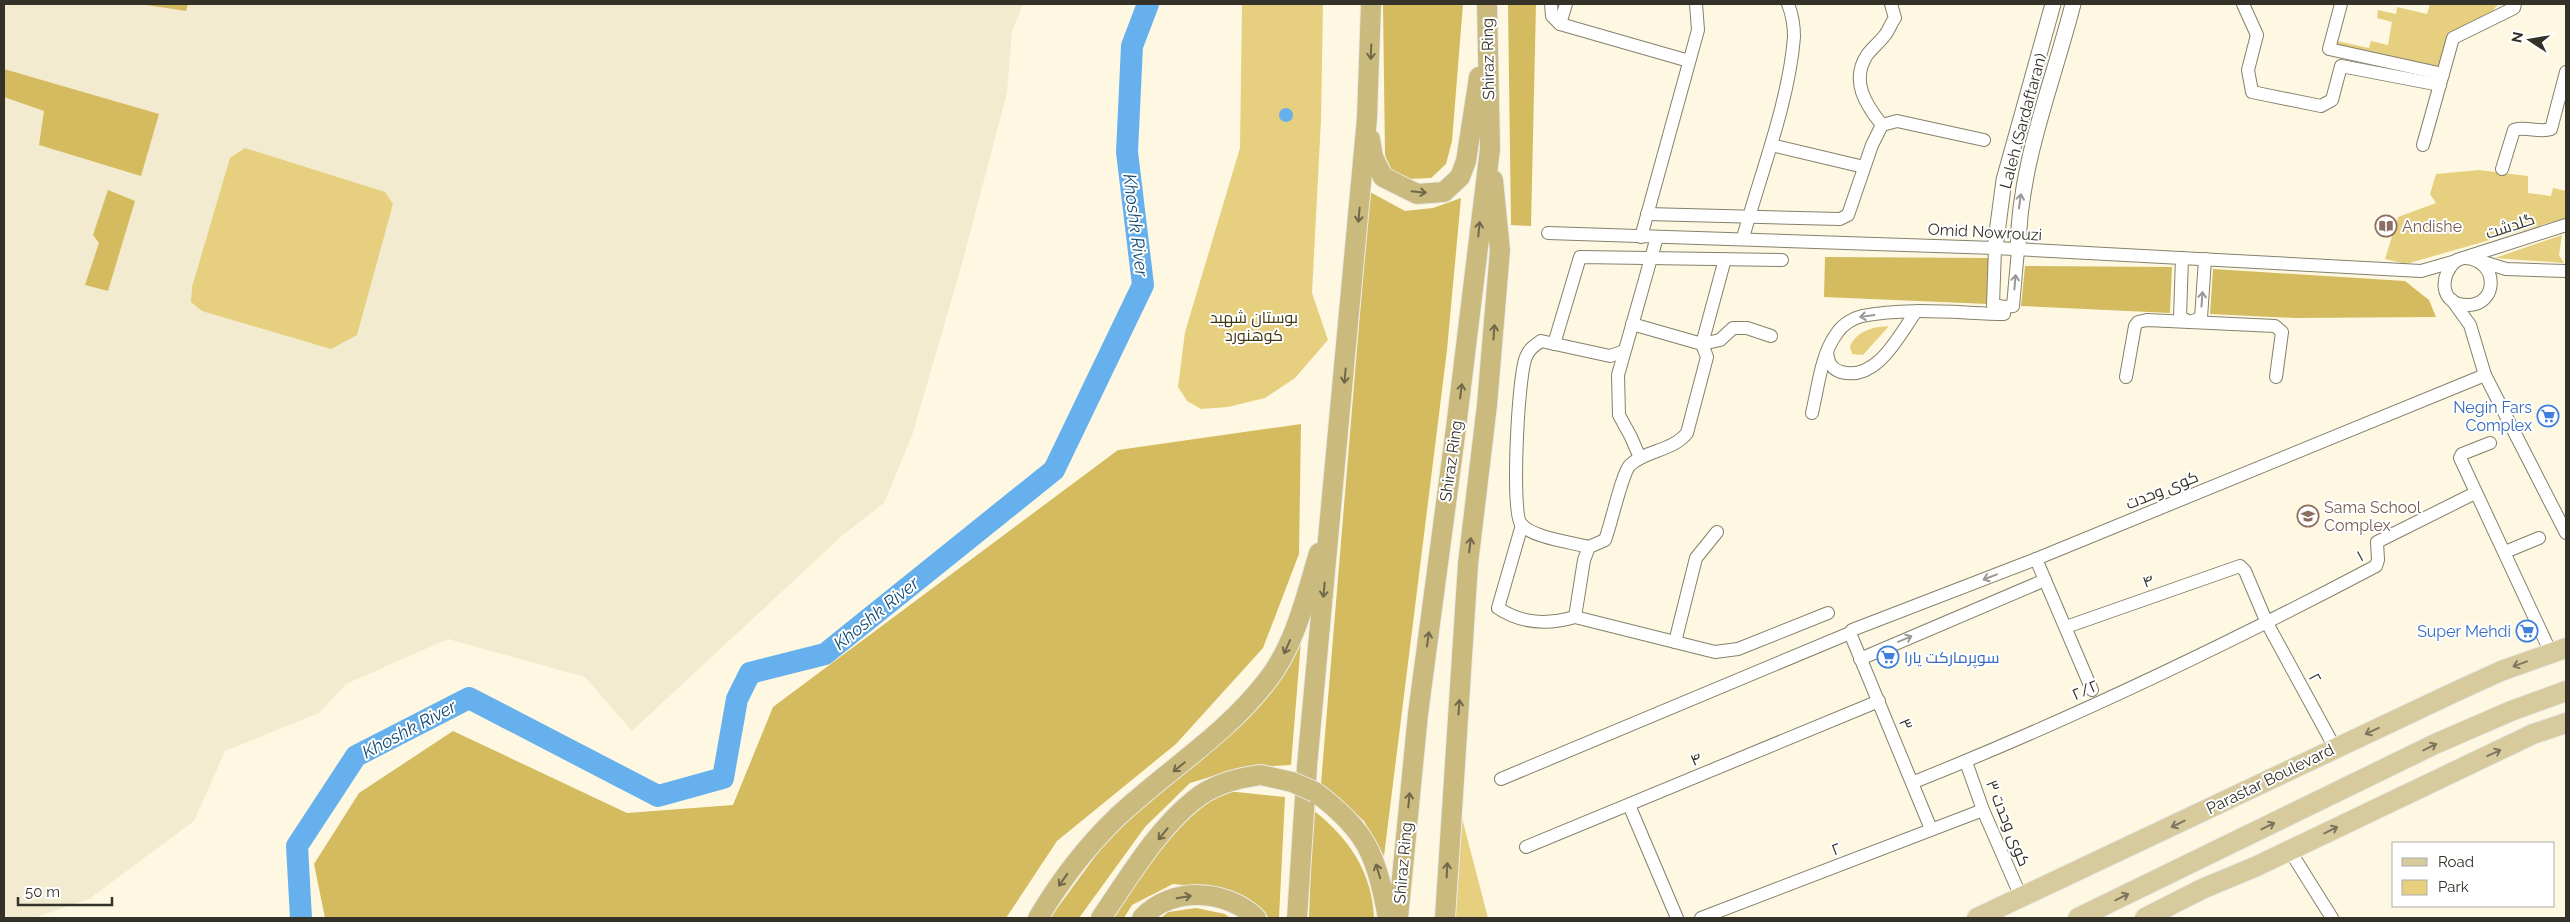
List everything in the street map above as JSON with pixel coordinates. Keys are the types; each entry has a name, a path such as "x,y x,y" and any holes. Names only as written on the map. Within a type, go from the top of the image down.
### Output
{"highway":[{"path":"1297,918 1307,766 1367,118 1371,4"},
{"path":"1367,118 1373,157 1383,177 1417,194 1444,192 1460,177 1466,161 1487,7"},
{"name":"Shiraz Ring","path":"1398,918 1417,724 1490,148 1487,7"},
{"path":"1445,918 1468,564 1487,405 1500,250 1490,148"},
{"path":"1038,918 1072,867 1118,816 1218,734 1267,682 1283,656 1295,629 1331,518"},
{"path":"1101,918 1156,842 1194,800 1236,778 1261,775 1292,782 1315,792 1347,818 1372,853 1379,871 1388,918"},
{"path":"1142,918 1164,903 1181,896 1200,894 1219,897 1238,904 1256,918"}],"main road":[{"name":"Parastar Boulevard","path":"1977,918 2501,671 2559,650"},
{"path":"2078,918 2435,744 2511,711 2566,691"},
{"path":"2145,918 2202,889 2290,851 2533,734 2566,723"},
{"path":"2216,851 2257,866"},
{"path":"2202,889 2216,851"}],"street":[{"path":"1551,4 1552,16 1560,24 1689,61"},
{"path":"1560,24 1566,4"},
{"path":"1641,237 1698,30 1696,4"},
{"path":"1743,238 1771,145 1794,37 1792,16 1788,4"},
{"path":"1882,126 1866,106 1860,90 1859,76 1866,56 1885,35 1894,18 1891,4"},
{"name":"Laleh (Sardaftaran)","path":"1995,248 2004,180 2053,4"},
{"name":"Laleh (Sardaftaran)","path":"2018,250 2018,217 2030,153 2073,4"},
{"path":"2243,4 2257,35 2248,70 2252,92 2321,106 2332,100 2342,66 2442,79"},
{"path":"2341,4 2329,49 2442,79"},
{"path":"2423,145 2453,38 2514,8 2515,4"},
{"path":"2048,22 2067,26"},
{"path":"2502,169 2514,130 2522,127 2547,131 2551,129 2566,72"},
{"path":"1647,214 1749,215 1840,219 1848,215 1872,145 1882,126 1897,121 1984,140"},
{"path":"1771,145 1864,167"},
{"name":"گلدشت","path":"2421,271 2566,225"},
{"name":"Omid Nowrouzi","path":"1548,233 1641,237 1743,238 1995,248 2421,271"},
{"path":"1640,458 1619,415 1618,375 1657,237"},
{"path":"1995,248 1993,305 2004,307 2013,306 2018,250"},
{"path":"1554,344 1580,257 1782,260"},
{"path":"2182,258 2180,317 2190,322 2201,318 2205,259"},
{"path":"1624,350 1610,356 1541,341 1531,347 1525,358 1519,381 1516,500 1518,520 1534,533 1589,547 1605,540 1628,467 1640,458 1680,442 1687,433 1707,357 1702,344 1726,259"},
{"path":"2479,302 2466,306 2450,297 2444,287 2446,272 2460,259 2480,261 2497,267 2566,271"},
{"path":"2480,261 2490,274 2490,290"},
{"path":"2470,325 2479,302 2490,290 2518,269"},
{"path":"2421,271 2434,278 2470,325 2486,375 2566,533"},
{"path":"1812,413 1828,352 1839,330 1860,316 1915,313 2004,314 2004,307"},
{"path":"1828,352 1828,362 1834,369 1852,374 1863,371 1876,364 1893,345 1915,313"},
{"path":"2126,377 2134,330 2138,322 2147,320 2279,328 2282,332 2276,377"},
{"path":"1632,324 1702,344 1720,340 1733,328 1747,328 1771,336"},
{"name":"کوی وحدت","path":"1502,779 1850,633 1852,630 2036,559 2486,375"},
{"path":"2490,443 2460,456 2475,493 2505,552 2559,650"},
{"name":"۱","path":"2267,623 2376,566 2378,560 2377,542 2475,493"},
{"path":"1522,525 1498,608 1522,621 1562,621 1575,617 1715,652 1738,649 1828,613"},
{"path":"1676,642 1696,558 1717,532"},
{"path":"2505,552 2539,538"},
{"path":"1575,617 1584,560 1589,547"},
{"path":"2036,559 2092,690"},
{"name":"۲","path":"2240,566 2245,571 2267,623 2335,748"},
{"name":"۴","path":"2066,627 2240,566"},
{"path":"1860,658 2045,580"},
{"name":"۲/۲","path":"1914,782 1966,762 2267,623"},
{"name":"۳","path":"1850,633 1914,782 1931,829"},
{"name":"۴","path":"1526,847 1879,701"},
{"name":"کوی وحدت ۳","path":"1966,762 1983,810 2021,897"},
{"path":"1630,805 1677,918"},
{"name":"۲","path":"1701,918 1983,810"},
{"path":"2290,851 2332,918"}],"shaded area":[{"path":"4,4 1023,4 1012,31 1007,93 961,267 912,436 884,503 844,534 632,731 585,677 448,639 346,684 319,713 225,751 194,821 89,899 34,918 4,918"},
{"path":"140,4 188,4 186,11"},
{"path":"1383,4 1463,4 1452,141 1446,164 1431,178 1408,179 1392,171 1385,155"},
{"path":"1508,4 1536,4 1531,226 1511,225"},
{"path":"4,69 159,114 141,176 39,145 44,111 4,97"},
{"path":"108,190 135,201 108,291 85,285 99,243 93,235"},
{"path":"1370,192 1405,211 1433,208 1461,198 1447,350 1384,856 1364,821 1321,783"},
{"path":"1825,257 1991,258 1988,304 1824,297"},
{"path":"2025,266 2172,267 2170,313 2021,306"},
{"path":"2213,269 2405,281 2429,300 2436,317 2295,318 2210,314"},
{"path":"1301,424 1299,554 1263,648 1176,744 1057,841 1006,918 325,918 314,864 359,793 453,731 627,813 733,805 773,707 1118,450"},
{"path":"1301,641 1291,765 1240,768 1190,783 1145,827 1079,918 1050,918 1113,832 1237,728 1283,675"},
{"path":"1227,791 1285,797 1279,918 1269,918 1261,909 1225,889 1173,884 1132,905 1124,918 1110,918 1175,831 1202,803"},
{"path":"1313,810 1348,844 1356,857 1369,886 1374,918 1309,918"},
{"path":"1196,908 1225,914 1230,918 1161,918 1168,912"}],"green space":[{"name":"بوستان شهید کوهنورد","path":"1242,4 1323,4 1321,120 1312,293 1328,340 1295,378 1265,398 1228,407 1201,409 1187,401 1178,387 1185,332 1240,148"},
{"path":"2430,4 2498,4 2492,12 2450,34 2441,71 2336,47 2337,41 2369,48 2371,41 2388,45 2392,22 2377,18 2378,10 2396,14 2397,7 2427,14"},
{"path":"245,148 385,192 393,204 357,335 331,349 202,311 191,302 192,287 230,158"},
{"path":"2479,170 2528,176 2528,193 2551,196 2553,188 2566,191 2566,218 2406,264 2385,259 2398,217 2436,203 2430,194 2436,174"},
{"path":"2562,235 2559,255 2564,263 2495,258"},
{"path":"1889,326 1863,355 1852,354 1850,346 1857,336 1867,330"},
{"path":"1462,818 1488,918 1456,918"}],"water":[{"path":"1286,108 1291,110 1293,115 1291,120 1286,122 1281,120 1279,115 1281,110"}],"waterway":[{"name":"Khoshk River","path":"301,918 297,846 356,756 469,698 658,796 723,778 737,699 750,673 825,654 1054,470 1143,285 1127,152 1132,46 1148,4"}],"place":[{"name":"Andishe","path":"2386,226"},
{"name":"Negin Fars Complex","path":"2548,416"},
{"name":"Sama School Complex","path":"2308,516"},
{"name":"Super Mehdi","path":"2527,631"},
{"name":"سوپرمارکت یارا","path":"1888,657"}]}
